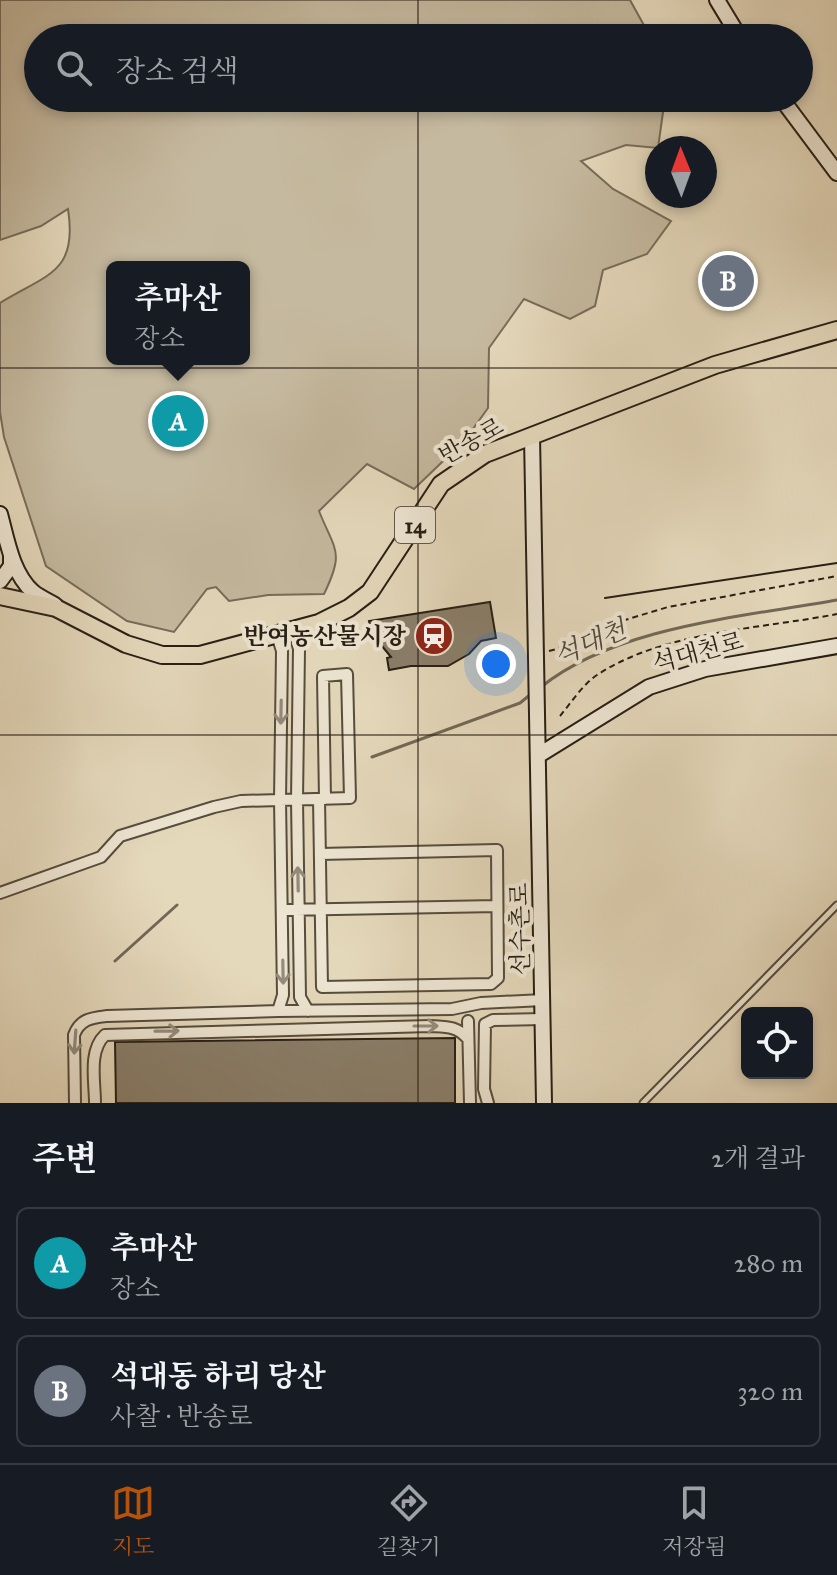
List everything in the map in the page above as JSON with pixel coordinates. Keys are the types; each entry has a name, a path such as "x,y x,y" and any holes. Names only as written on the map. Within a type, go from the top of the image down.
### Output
{"main road":[{"path":"717,0 732,24"},
{"path":"791,112 837,173"},
{"name":"반송로","path":"0,596 66,612 126,644 162,655 200,655 319,623 349,608 370,592 441,484 485,454 715,365 837,330"},
{"name":"선수촌로","path":"532,436 544,1103"},
{"path":"0,514 11,555 11,566 0,581"},
{"path":"11,555 34,593 66,612"},
{"name":"석대천로","path":"539,755 649,687 705,669 837,646"}],"street":[{"path":"294,630 299,649 297,800 300,997 308,1011"},
{"path":"277,635 282,651 280,800 283,995 278,1011"},
{"path":"0,893 101,857 120,836 160,822 241,801 297,800 322,799 350,798 347,674 323,676 322,799 320,854 322,987 475,985 491,984 498,978 497,850 320,854"},
{"path":"282,910 497,906"},
{"path":"75,1103 74,1035 77,1025 87,1019 278,1011 452,1009 481,1003 543,1000"},
{"path":"452,1009 483,1032"},
{"path":"488,1103 484,1089 485,1024 493,1020 543,1019"},
{"path":"468,1021 470,1103"},
{"path":"95,1103 94,1053 97,1042 105,1035 119,1032 430,1026 454,1027 468,1039"}],"lane":[{"path":"643,1103 837,905"}],"path":[{"path":"547,651 605,626 668,607 837,576"},
{"path":"560,716 594,676 645,652 706,635 837,614"}],"shaded area":[{"path":"0,0 630,0 643,24 24,24 24,112 663,112 660,136 645,136 645,147 626,145 581,161 613,189 671,221 647,254 603,270 595,306 570,319 524,299 489,348 488,408 465,440 414,489 367,464 319,511 336,559 324,594 268,595 229,601 216,587 207,589 174,632 127,621 46,566 4,437 0,412 0,303 45,277 63,259 70,230 68,209 41,226 0,240"}],"building":[{"path":"490,602 496,638 481,641 469,654 448,666 411,666 389,670 387,658 391,657 372,634 369,621"},
{"path":"455,1038 455,1103 116,1103 115,1042"}],"waterway":[{"name":"석대천","path":"541,687 572,666 643,637 722,619 837,600"},
{"name":"석대천","path":"372,757 520,703 531,694"},
{"name":"석대천","path":"115,961 177,905"}],"tram line":[{"path":"605,598 837,563"}],"place":[{"name":"석대동 하리 당산","path":"728,281"},
{"name":"추마산","path":"178,421"},
{"name":"반여농산물시장","path":"434,636"}]}
